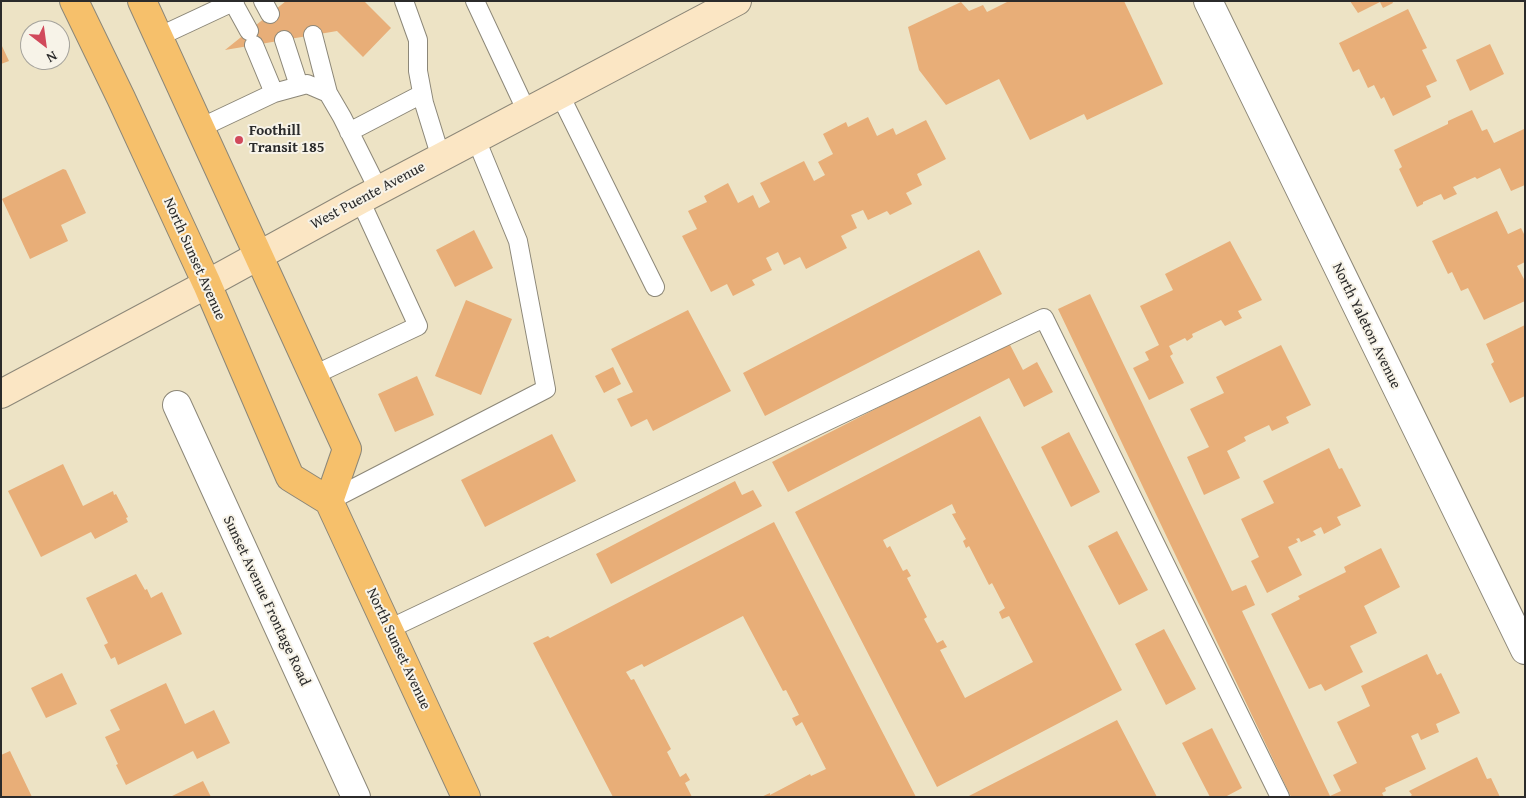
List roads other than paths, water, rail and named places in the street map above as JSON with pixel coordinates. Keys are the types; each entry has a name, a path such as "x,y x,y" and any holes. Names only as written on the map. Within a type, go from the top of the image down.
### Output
{"main road":[{"name":"North Sunset Avenue","path":"74,1 207,284 290,477 329,501 466,797"},
{"path":"142,1 346,448 329,501"},
{"name":"West Puente Avenue","path":"1,394 737,1"}],"street":[{"name":"North Yaleton Avenue","path":"1208,1 1525,650"},
{"name":"Sunset Avenue Frontage Road","path":"177,405 356,797"}],"lane":[{"path":"404,1 418,40 418,71 422,94 441,158"},
{"path":"158,37 234,2 274,93"},
{"path":"479,2 527,112"},
{"path":"313,35 328,93 349,132 369,196 418,326 314,375"},
{"path":"284,40 299,86"},
{"path":"200,128 274,93 299,86 307,84 328,93"},
{"path":"349,132 422,94"},
{"path":"560,95 655,287"},
{"path":"329,501 546,389 518,241 476,139"},
{"path":"389,629 1044,318 1280,797"}],"place":[{"name":"Foothill Transit 185","path":"239,140"}]}
